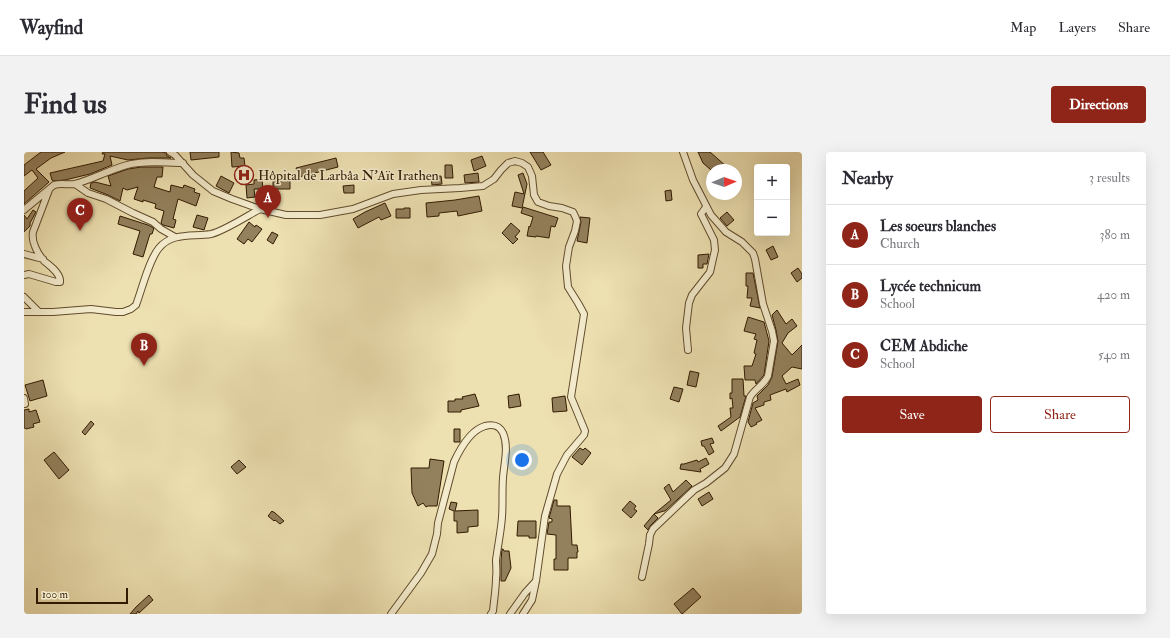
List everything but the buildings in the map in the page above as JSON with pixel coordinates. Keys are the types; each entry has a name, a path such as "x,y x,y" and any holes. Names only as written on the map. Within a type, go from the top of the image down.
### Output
{"street":[{"path":"170,152 183,163 193,175 213,191 260,209 286,215 320,215 353,209 393,194 421,190 483,186 494,179 500,170 508,163 515,161 528,167 532,176 534,195 538,202 573,212 576,216 577,222 569,247 566,266 568,287 584,314 571,397 585,431 584,435 567,455 557,474 545,516 532,600 523,614"},
{"path":"642,576 650,544 650,535 653,529 694,490 706,483 725,468 734,454 750,397 768,376 774,341 763,304 753,253 742,242 726,232 711,215 693,180 683,152"},
{"path":"24,210 57,184 75,184 132,164 152,162 183,163"},
{"path":"75,184 88,193 106,199 153,222 161,229 175,237"},
{"path":"24,275 29,274 60,282 58,274 42,259 33,242 29,238 33,232 50,188"},
{"path":"688,350 686,328 689,303 692,295 710,272 715,250 714,240 702,216 706,207"},
{"path":"24,312 90,309 123,312 131,309 136,305 153,258 159,247 166,241 175,237 211,234 260,209"},
{"path":"24,254 42,259"},
{"path":"24,297 38,312"},
{"path":"390,614 421,572 432,554 438,534 438,523 454,462 458,454 475,432 482,427 495,424 503,432 506,447 502,478 502,517 496,561 493,611 491,614"},
{"path":"510,614 525,593 536,582"}],"place":[{"name":"Hôpital de Larbâa N'Aït Irathen","path":"244,175"},
{"name":"Les soeurs blanches","path":"268,218"},
{"name":"CEM Abdiche","path":"80,231"},
{"name":"Lycée technicum","path":"144,366"}]}
